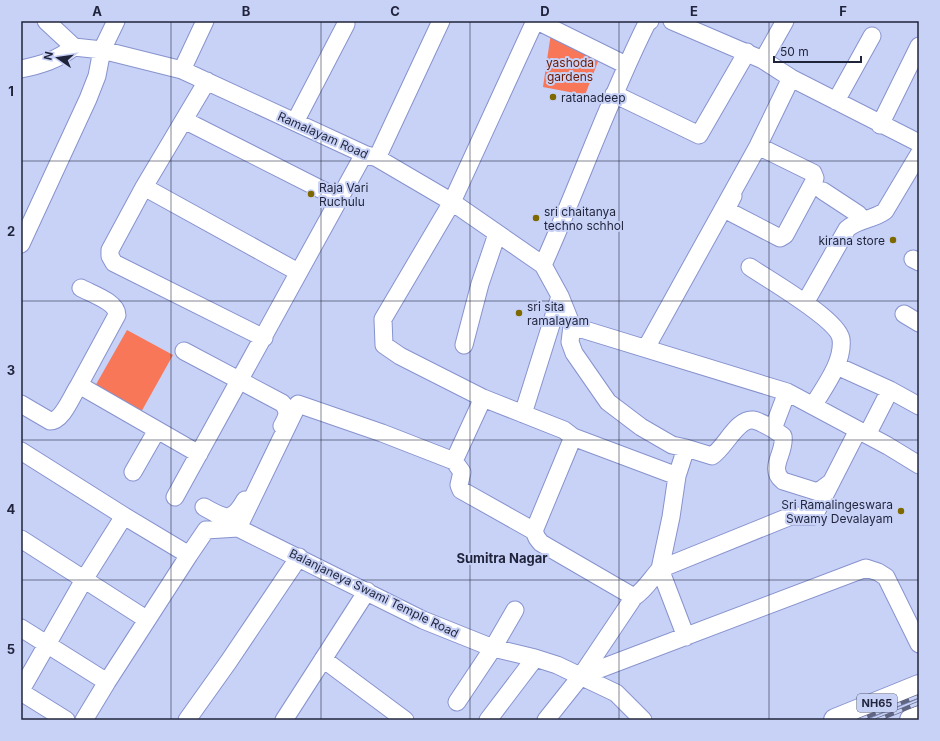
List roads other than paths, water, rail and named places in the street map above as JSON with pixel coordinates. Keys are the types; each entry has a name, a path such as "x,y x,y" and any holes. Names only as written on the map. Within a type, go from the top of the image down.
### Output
{"highway":[{"name":"NH65","path":"835,720 919,686"},
{"name":"NH65","path":"911,720 919,717"}],"street":[{"path":"21,69 42,65 61,57 74,47 46,21"},
{"path":"21,244 88,99 97,76 102,50 116,21"},
{"path":"182,70 205,21"},
{"path":"175,497 239,380 264,338 298,272 340,199 370,156 441,21"},
{"path":"626,65 577,39 536,21 452,202 383,319 384,345 400,356 483,398 564,430 573,437 677,476"},
{"path":"543,265 626,65 647,23 650,21"},
{"path":"672,21 693,25 763,60 791,78 880,125 919,143"},
{"path":"763,60 785,21"},
{"path":"295,122 344,22"},
{"path":"836,101 872,36"},
{"path":"880,125 919,46"},
{"name":"Ramalayam Road","path":"74,47 102,50 182,70 370,156 452,202 543,265 560,296 572,326"},
{"path":"614,94 699,135 747,52"},
{"path":"646,348 759,147 791,78"},
{"path":"207,81 144,187 110,250 110,256 114,263 264,338"},
{"path":"184,120 340,199"},
{"path":"743,175 727,210 773,236 783,237 813,183 814,174 759,147"},
{"path":"804,303 847,229 853,223 878,216 885,211 919,154"},
{"path":"144,187 298,272"},
{"path":"822,191 858,214 862,220"},
{"path":"464,345 480,284 497,234"},
{"path":"750,267 816,310 839,334 841,339 837,366 812,406"},
{"path":"21,404 50,421 54,421 60,415 78,385 117,315 117,311 112,305 81,288"},
{"path":"523,414 560,296"},
{"path":"904,314 919,323"},
{"path":"830,483 818,492 778,478 775,470 784,442 783,436 773,429 754,420 745,420 737,426 726,443 712,456 672,445 641,427 608,402 574,353 570,342 572,326 787,392 863,432 919,465"},
{"path":"184,351 282,403 286,407 287,418 238,512 233,516 226,517 204,507"},
{"path":"837,366 890,390 919,406"},
{"path":"78,385 199,454"},
{"path":"546,720 581,676 634,597 644,591 647,584 660,569 791,516 814,516 830,483 890,390"},
{"path":"773,429 787,392"},
{"path":"454,461 483,398"},
{"path":"84,720 146,619 206,530 238,528 298,404 382,433 454,461 462,472 459,485 462,490 534,531 541,543 634,597"},
{"path":"133,472 157,430"},
{"path":"534,531 573,437"},
{"path":"686,448 677,476 671,517 660,569 686,637"},
{"path":"21,451 189,555"},
{"path":"66,720 21,691 85,578 124,516"},
{"name":"Balanjaneya Swami Temple Road","path":"238,528 423,620 494,648 536,658 581,676 616,693 643,720"},
{"path":"21,539 85,578 146,619"},
{"path":"186,720 229,661 299,557"},
{"path":"581,676 866,568 878,572 886,577 919,644"},
{"path":"284,720 367,591"},
{"path":"456,702 494,648 515,610"},
{"path":"21,628 106,682"},
{"path":"488,720 536,658"},
{"path":"323,659 405,720"}],"railway":[{"path":"859,720 919,696"},
{"path":"877,720 919,703"}],"place":[{"name":"ratanadeep","path":"553,97"},
{"name":"Raja Vari Ruchulu","path":"311,194"},
{"name":"sri chaitanya techno schhol","path":"536,218"},
{"name":"kirana store","path":"893,240"},
{"name":"sri sita ramalayam","path":"519,313"},
{"name":"Sri Ramalingeswara Swamy Devalayam","path":"901,511"}],"district":[{"name":"Sumitra Nagar","path":"502,558"}],"park label":[{"name":"yashoda gardens","path":"570,69"}]}
